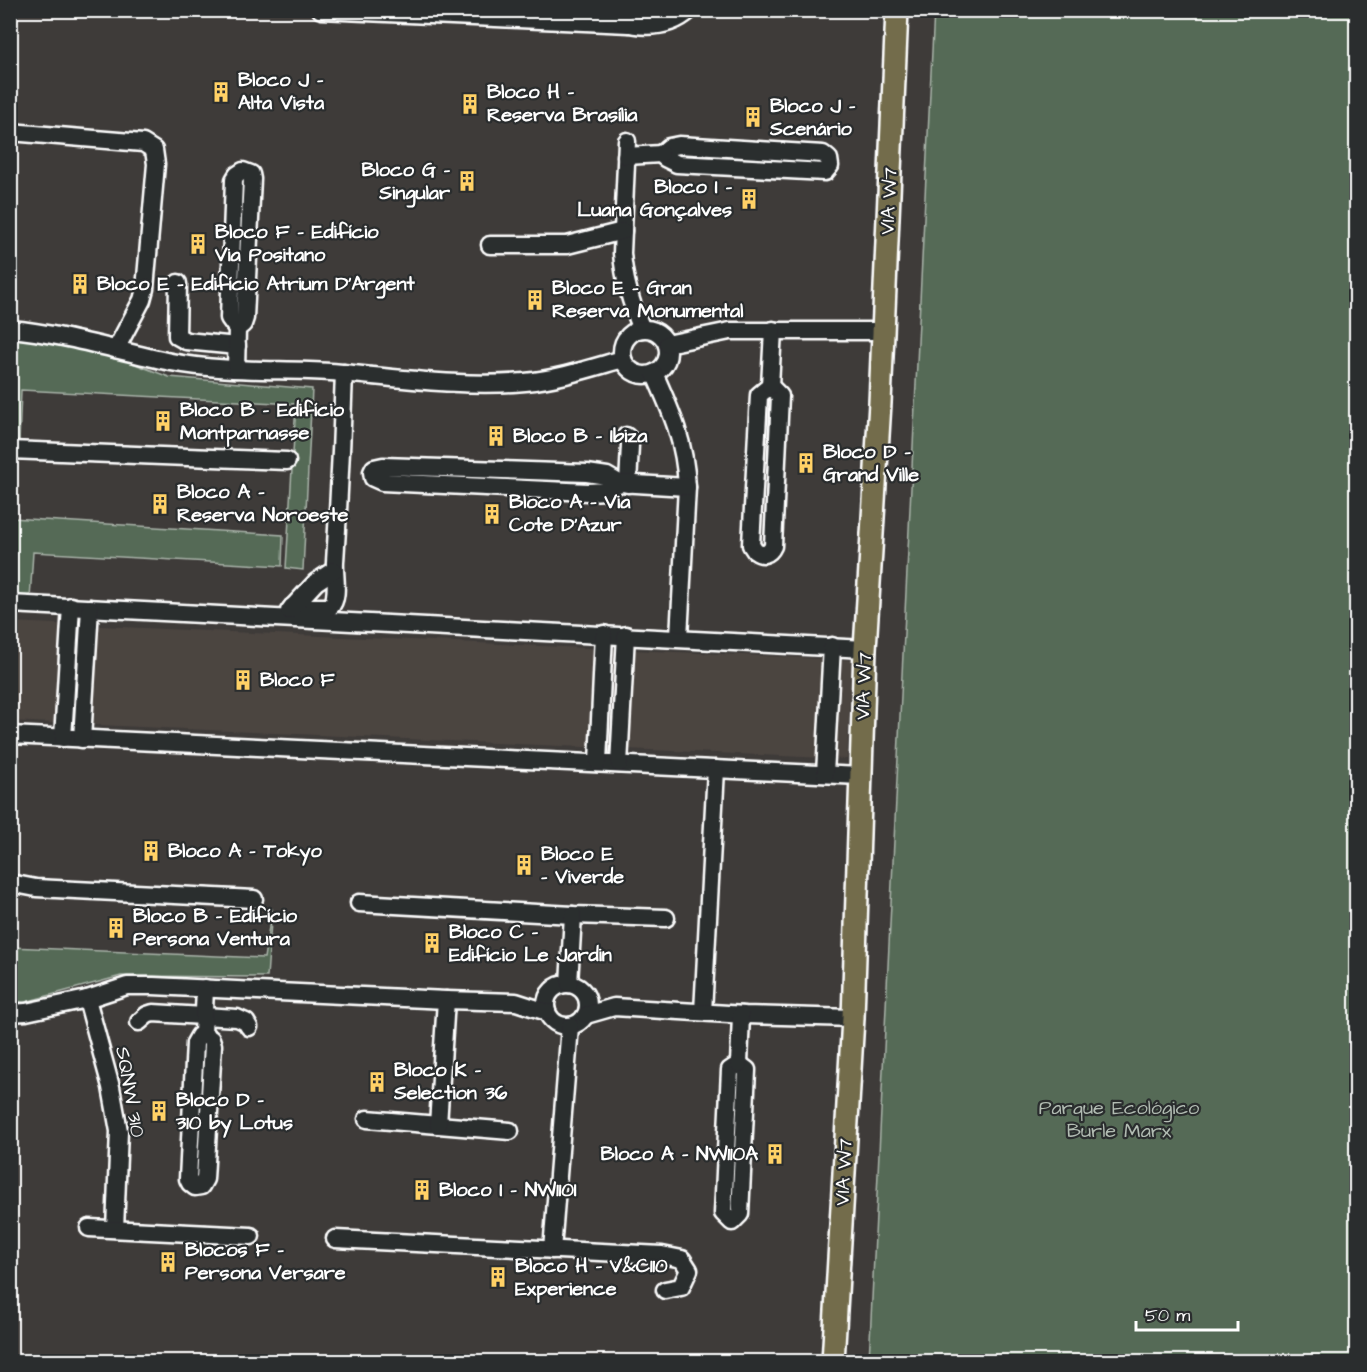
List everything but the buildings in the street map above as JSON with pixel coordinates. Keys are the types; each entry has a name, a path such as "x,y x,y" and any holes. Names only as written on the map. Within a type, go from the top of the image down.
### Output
{"main road":[{"name":"VIA W7","path":"833,1362 853,1018 865,649 884,331 897,10"}],"street":[{"path":"321,10 657,26 682,17 690,10"},
{"path":"604,10 610,16 629,24"},
{"path":"10,132 143,143 154,150 156,164 145,289 142,300 116,349"},
{"path":"642,329 626,288 622,254 627,148 661,153 665,158 677,164 825,172 830,166 830,159 823,154 679,145 669,147 661,153"},
{"path":"236,369 237,338 245,318 252,179 250,174 243,171 237,174 234,180 229,318 237,338"},
{"path":"490,245 567,245 623,231"},
{"path":"178,283 177,336 186,341 237,338"},
{"path":"10,329 35,331 173,362 236,369 344,374 471,384 499,384 551,378 623,359"},
{"path":"648,329 659,334 667,344 664,366 654,373 647,375 632,371 623,359 625,340 635,331 648,329"},
{"path":"770,386 780,396 773,546 768,553 764,554 754,551 750,545 759,395 770,386 773,330"},
{"path":"667,344 730,331 884,331"},
{"path":"654,373 682,444 687,487 679,638"},
{"path":"288,612 330,607 333,604 344,374"},
{"path":"623,483 630,446 630,440 626,436"},
{"path":"10,450 287,462"},
{"path":"623,483 607,491 567,492 382,482 373,478 372,472 374,468 383,466 566,472 607,476 623,483 687,487"},
{"path":"288,612 316,582 334,570"},
{"path":"10,604 288,612 865,649"},
{"path":"63,738 71,606"},
{"path":"82,739 90,608"},
{"path":"598,762 604,634"},
{"path":"619,764 626,635"},
{"path":"825,774 832,646"},
{"path":"10,735 860,776"},
{"path":"703,1011 716,769"},
{"path":"10,883 36,888 254,899"},
{"path":"359,903 666,918"},
{"path":"569,987 573,915"},
{"path":"10,1013 26,1012 87,999 127,987 205,988 516,1002 547,1012"},
{"path":"516,1002 569,987 614,1007"},
{"path":"569,987 588,1002 586,1015 582,1020 570,1026 556,1024 547,1012 546,998 569,987"},
{"path":"202,1034 211,1039 213,1045 205,1179 201,1186 195,1187 188,1179 188,1168 195,1043 202,1034 205,988"},
{"name":"SQNW 310","path":"87,999 111,1087 119,1131 115,1229"},
{"path":"438,1125 446,1000"},
{"path":"586,1015 614,1007 741,1015 853,1018"},
{"path":"140,1022 147,1014 153,1013 237,1018 246,1022 249,1027"},
{"path":"739,1064 741,1015"},
{"path":"552,1250 570,1026"},
{"path":"739,1064 747,1070 741,1214 732,1222 723,1213 730,1070 739,1064"},
{"path":"367,1119 510,1131"},
{"path":"89,1228 251,1236"},
{"path":"335,1239 662,1255 682,1259 689,1270 681,1287 665,1290"}],"shaded area":[{"path":"11,622 852,660 847,759 11,721"}],"green space":[{"name":"Parque Ecológico Burle Marx","path":"934,10 1356,11 1356,1361 869,1361"},
{"path":"10,327 114,356 169,377 312,389 303,570 286,568 296,404 21,390 19,444 11,444"},
{"path":"11,518 283,535 282,566 33,552 30,599 11,598"},
{"path":"272,908 267,977 121,976 25,1002 11,1001 11,947 264,958"}],"place":[{"name":"Bloco J - Alta Vista","path":"221,92"},
{"name":"Bloco H - Reserva Brasília","path":"470,104"},
{"name":"Bloco J - Scenário","path":"753,117"},
{"name":"Bloco G - Singular","path":"467,181"},
{"name":"Bloco I - Luana Gonçalves","path":"749,199"},
{"name":"Bloco F - Edifício Via Positano","path":"198,244"},
{"name":"Bloco E - Edifício Atrium D'Argent","path":"80,284"},
{"name":"Bloco E - Gran Reserva Monumental","path":"535,300"},
{"name":"Bloco B - Edifício Montparnasse","path":"163,421"},
{"name":"Bloco B - Ibiza","path":"496,436"},
{"name":"Bloco D - Grand Ville","path":"806,463"},
{"name":"Bloco A - Reserva Noroeste","path":"160,504"},
{"name":"Bloco A - Via Cote D'Azur","path":"492,514"},
{"name":"Bloco F","path":"243,680"},
{"name":"Bloco A - Tokyo","path":"151,851"},
{"name":"Bloco E - Viverde","path":"524,865"},
{"name":"Bloco B - Edifício Persona Ventura","path":"116,928"},
{"name":"Bloco C - Edifício Le Jardin","path":"432,943"},
{"name":"Bloco K - Selection 36","path":"377,1082"},
{"name":"Bloco D - 310 by Lotus","path":"159,1111"},
{"name":"Bloco A - NW110A","path":"775,1154"},
{"name":"Bloco I - NW110I","path":"422,1190"},
{"name":"Blocos F - Persona Versare","path":"168,1262"},
{"name":"Bloco H - V&C110 Experience","path":"498,1277"}]}
